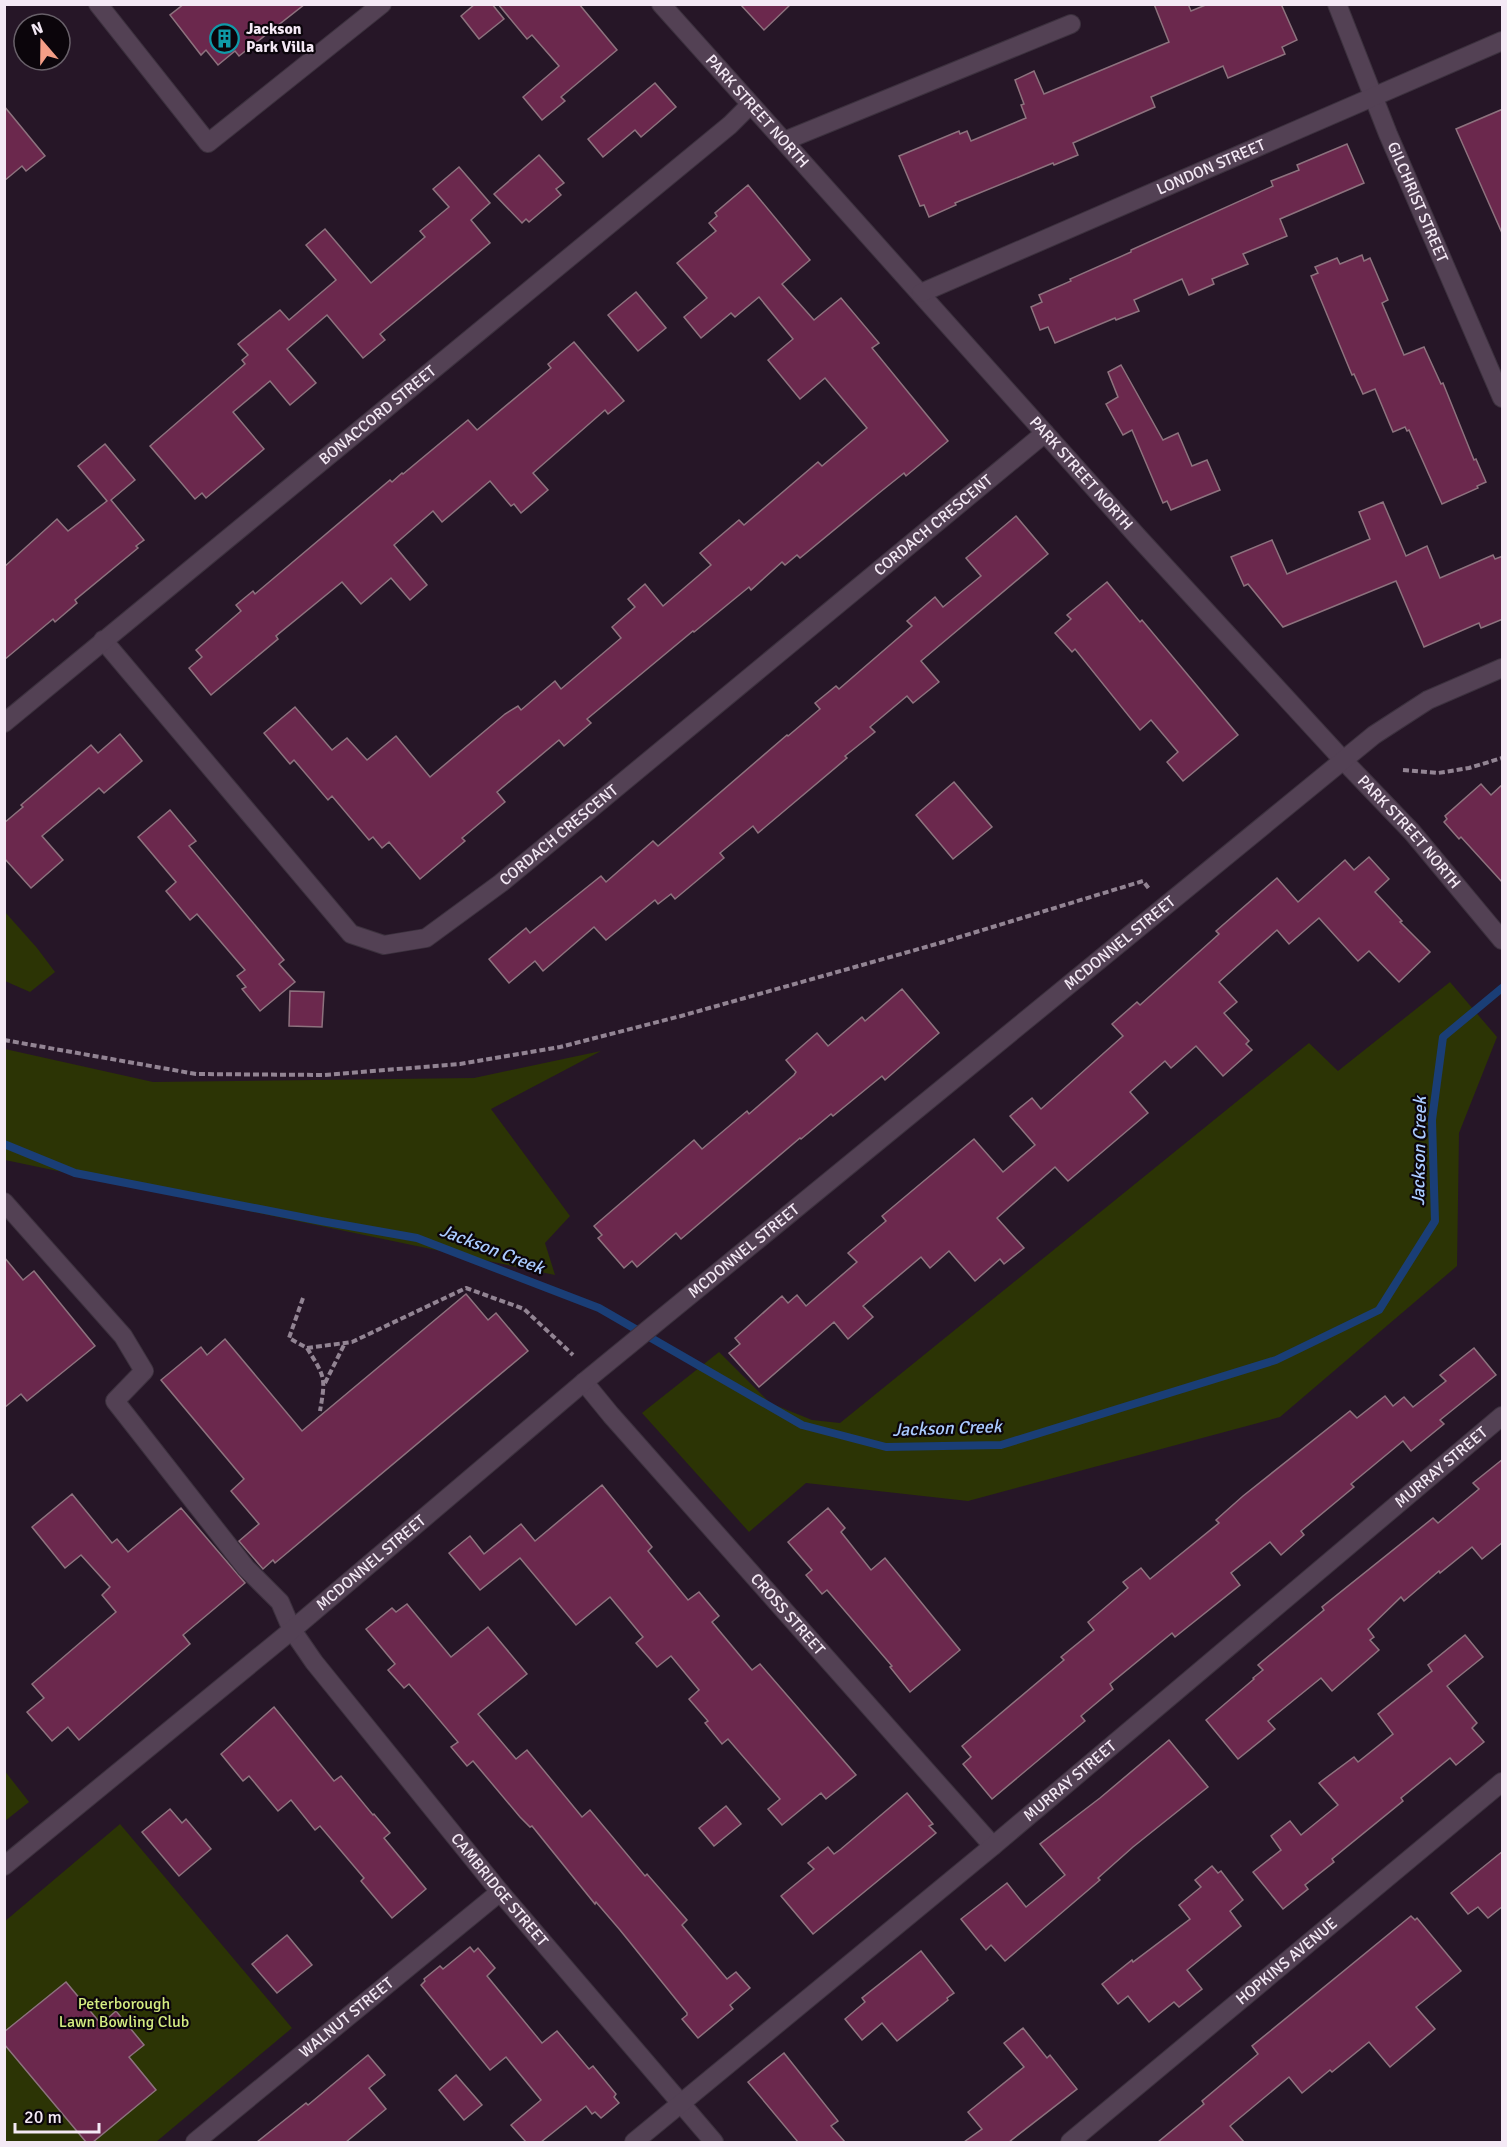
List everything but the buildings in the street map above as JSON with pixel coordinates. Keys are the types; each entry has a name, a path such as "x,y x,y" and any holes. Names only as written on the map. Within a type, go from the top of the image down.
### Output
{"street":[{"path":"98,4 208,143 382,4"},
{"name":"PARK STREET NORTH","path":"661,4 1045,433 1343,760 1412,832 1503,940"},
{"name":"GILCHRIST STREET","path":"1337,4 1363,67 1372,96 1503,398"},
{"path":"784,141 1071,24"},
{"name":"LONDON STREET","path":"921,293 1503,41"},
{"name":"BONACCORD STREET","path":"4,723 730,125 750,105"},
{"name":"CORDACH CRESCENT","path":"103,640 351,934 384,945 426,938 501,883 1045,433"},
{"name":"MCDONNEL STREET","path":"4,1866 292,1630 668,1313 1374,735 1412,709 1503,668"},
{"name":"CAMBRIDGE STREET","path":"4,1202 123,1336 144,1371 115,1401 246,1568 280,1602 292,1630 321,1671 500,1892 714,2142"},
{"name":"CROSS STREET","path":"585,1382 611,1415 993,1846"},
{"name":"MURRAY STREET","path":"634,2142 993,1846 1503,1416"},
{"name":"HOPKINS AVENUE","path":"1070,2142 1503,1782"},
{"name":"WALNUT STREET","path":"195,2142 500,1892"}],"path":[{"path":"1403,770 1438,773 1469,768 1503,758"},
{"path":"4,1040 196,1074 324,1075 460,1064 560,1047 681,1016 929,946 1143,881"},
{"path":"307,1348 352,1342 466,1288 524,1309 573,1355"},
{"path":"303,1298 289,1338 307,1348 321,1371 325,1384"},
{"path":"320,1411 325,1384 345,1343"}],"green space":[{"path":"5,912 55,972 30,992 5,981"},
{"path":"1450,982 1497,1037 1459,1133 1457,1266 1280,1417 968,1501 806,1483 749,1532 642,1413 719,1352 770,1403 812,1420 840,1423 1309,1043 1338,1071"},
{"path":"5,1049 153,1082 474,1078 601,1051 491,1109 570,1216 545,1243 555,1275 5,1160"},
{"path":"4,1770 29,1802 5,1821 4,1821"},
{"name":"Peterborough Lawn Bowling Club","path":"120,1824 292,2028 156,2142 5,2142 4,1922"}],"waterway":[{"name":"Jackson Creek","path":"4,1144 75,1173 417,1238 599,1308 802,1425 886,1447 1001,1445 1276,1360 1379,1310 1435,1221 1432,1120 1443,1037 1502,988"}],"place":[{"name":"Jackson Park Villa","path":"225,38"}]}
